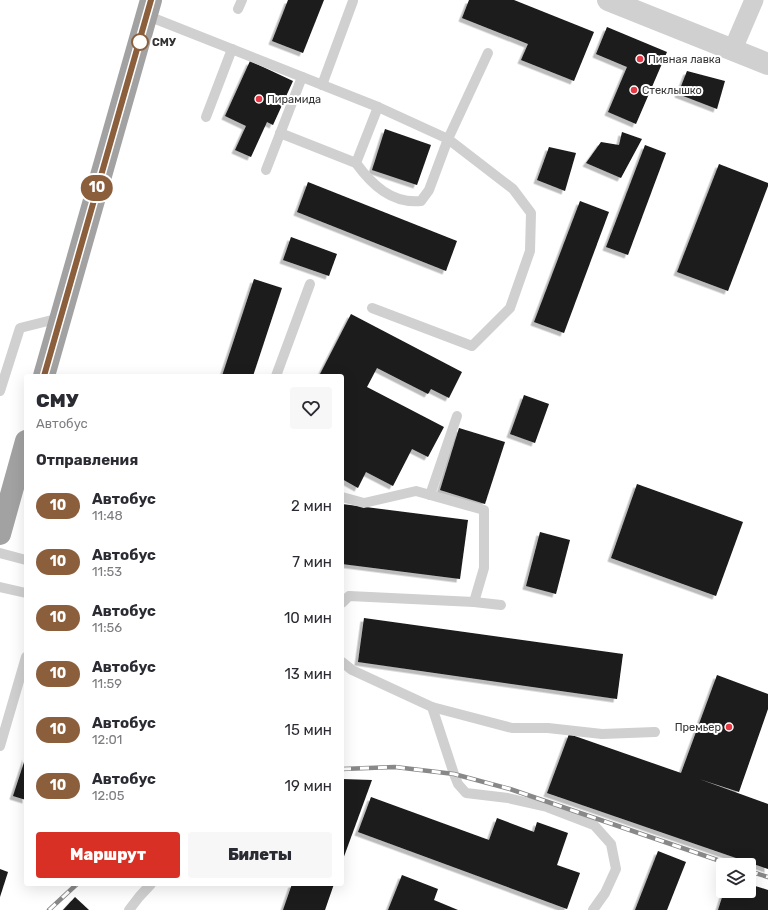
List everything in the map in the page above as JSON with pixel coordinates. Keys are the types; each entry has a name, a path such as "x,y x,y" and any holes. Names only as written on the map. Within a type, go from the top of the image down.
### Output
{"highway":[{"path":"45,374 150,8"},
{"path":"0,534 24,448"}],"street":[{"path":"608,0 768,64"},
{"path":"733,49 754,0"}],"lane":[{"path":"322,85 353,1"},
{"path":"150,8 232,49 378,107 448,139 513,188 531,213 530,251 510,308 472,346 372,308"},
{"path":"206,117 232,49"},
{"path":"280,133 356,163 368,179 388,194 401,200 412,202 421,201 429,190 448,139 488,53"},
{"path":"266,170 302,77"},
{"path":"356,163 378,107"},
{"path":"277,374 310,284"},
{"path":"0,391 20,328 60,318"},
{"path":"430,495 457,416"},
{"path":"344,498 364,504 416,491 484,510 484,568 474,602"},
{"path":"0,553 24,559"},
{"path":"0,587 24,593"},
{"path":"344,601 349,596 474,602 501,605"},
{"path":"0,746 24,664"},
{"path":"344,664 352,670 432,707 512,728 548,728 602,734 655,732"},
{"path":"432,707 454,774 458,784 466,793 508,798 546,807 594,825 612,844 616,869 605,892 593,910"},
{"path":"129,910 149,886"}],"building":[{"path":"288,0 324,0 303,53 272,41"},
{"path":"469,0 514,0 594,32 574,81 521,60 528,44 462,18"},
{"name":"Стеклышко","path":"607,27 667,52 636,124 608,112 627,67 596,54"},
{"name":"Пирамида","path":"250,61 293,81 273,125 267,122 251,157 235,150 246,126 225,116"},
{"path":"687,71 725,81 717,109 678,94"},
{"path":"385,129 431,145 417,185 372,170"},
{"path":"622,132 642,139 621,178 586,163 601,142 619,145"},
{"path":"645,145 666,153 628,255 606,247"},
{"path":"549,147 576,153 565,191 537,180"},
{"path":"719,164 768,183 728,291 677,272"},
{"path":"308,182 457,241 446,271 297,212"},
{"path":"580,201 609,212 564,333 534,322"},
{"path":"291,237 337,254 329,276 283,260"},
{"path":"254,279 282,288 254,374 223,374"},
{"path":"351,314 462,372 449,398 431,389 428,394 377,368 367,387 444,427 428,457 412,449 393,486 366,472 358,488 344,480 344,374 320,374"},
{"path":"524,395 549,404 535,443 510,434"},
{"path":"459,428 505,442 485,504 440,490"},
{"path":"637,484 743,522 716,596 611,558"},
{"path":"344,504 468,520 460,579 344,564"},
{"path":"540,532 570,540 556,594 526,586"},
{"path":"364,618 623,654 617,699 358,662"},
{"path":"717,675 768,694 768,709 739,792 699,779 768,804 768,869 756,865 756,858 736,858 547,793 569,734 681,773"},
{"path":"24,762 24,799 13,796"},
{"path":"344,779 372,780 344,857"},
{"path":"371,797 489,840 497,818 534,832 537,822 568,833 557,865 580,873 567,909 358,832"},
{"path":"658,851 686,862 667,910 635,910"},
{"path":"0,869 8,872 0,897"},
{"path":"402,875 438,889 434,900 458,910 388,910"},
{"path":"291,886 333,886 325,910 283,910"},
{"path":"756,886 768,890 768,910 718,910 722,898 756,898"},
{"path":"75,897 89,910 63,910"}],"railway":[{"path":"344,769 395,767 454,774 510,789 716,860"},
{"path":"756,873 768,877"},
{"path":"49,910 75,886"}],"bus line":[{"name":"10","path":"45,374 148,16 151,0"}],"place":[{"name":"СМУ","path":"140,42"},
{"name":"Пивная лавка","path":"640,59"},
{"name":"Стеклышко","path":"634,90"},
{"name":"Пирамида","path":"259,99"},
{"name":"Премьер","path":"729,727"}]}
